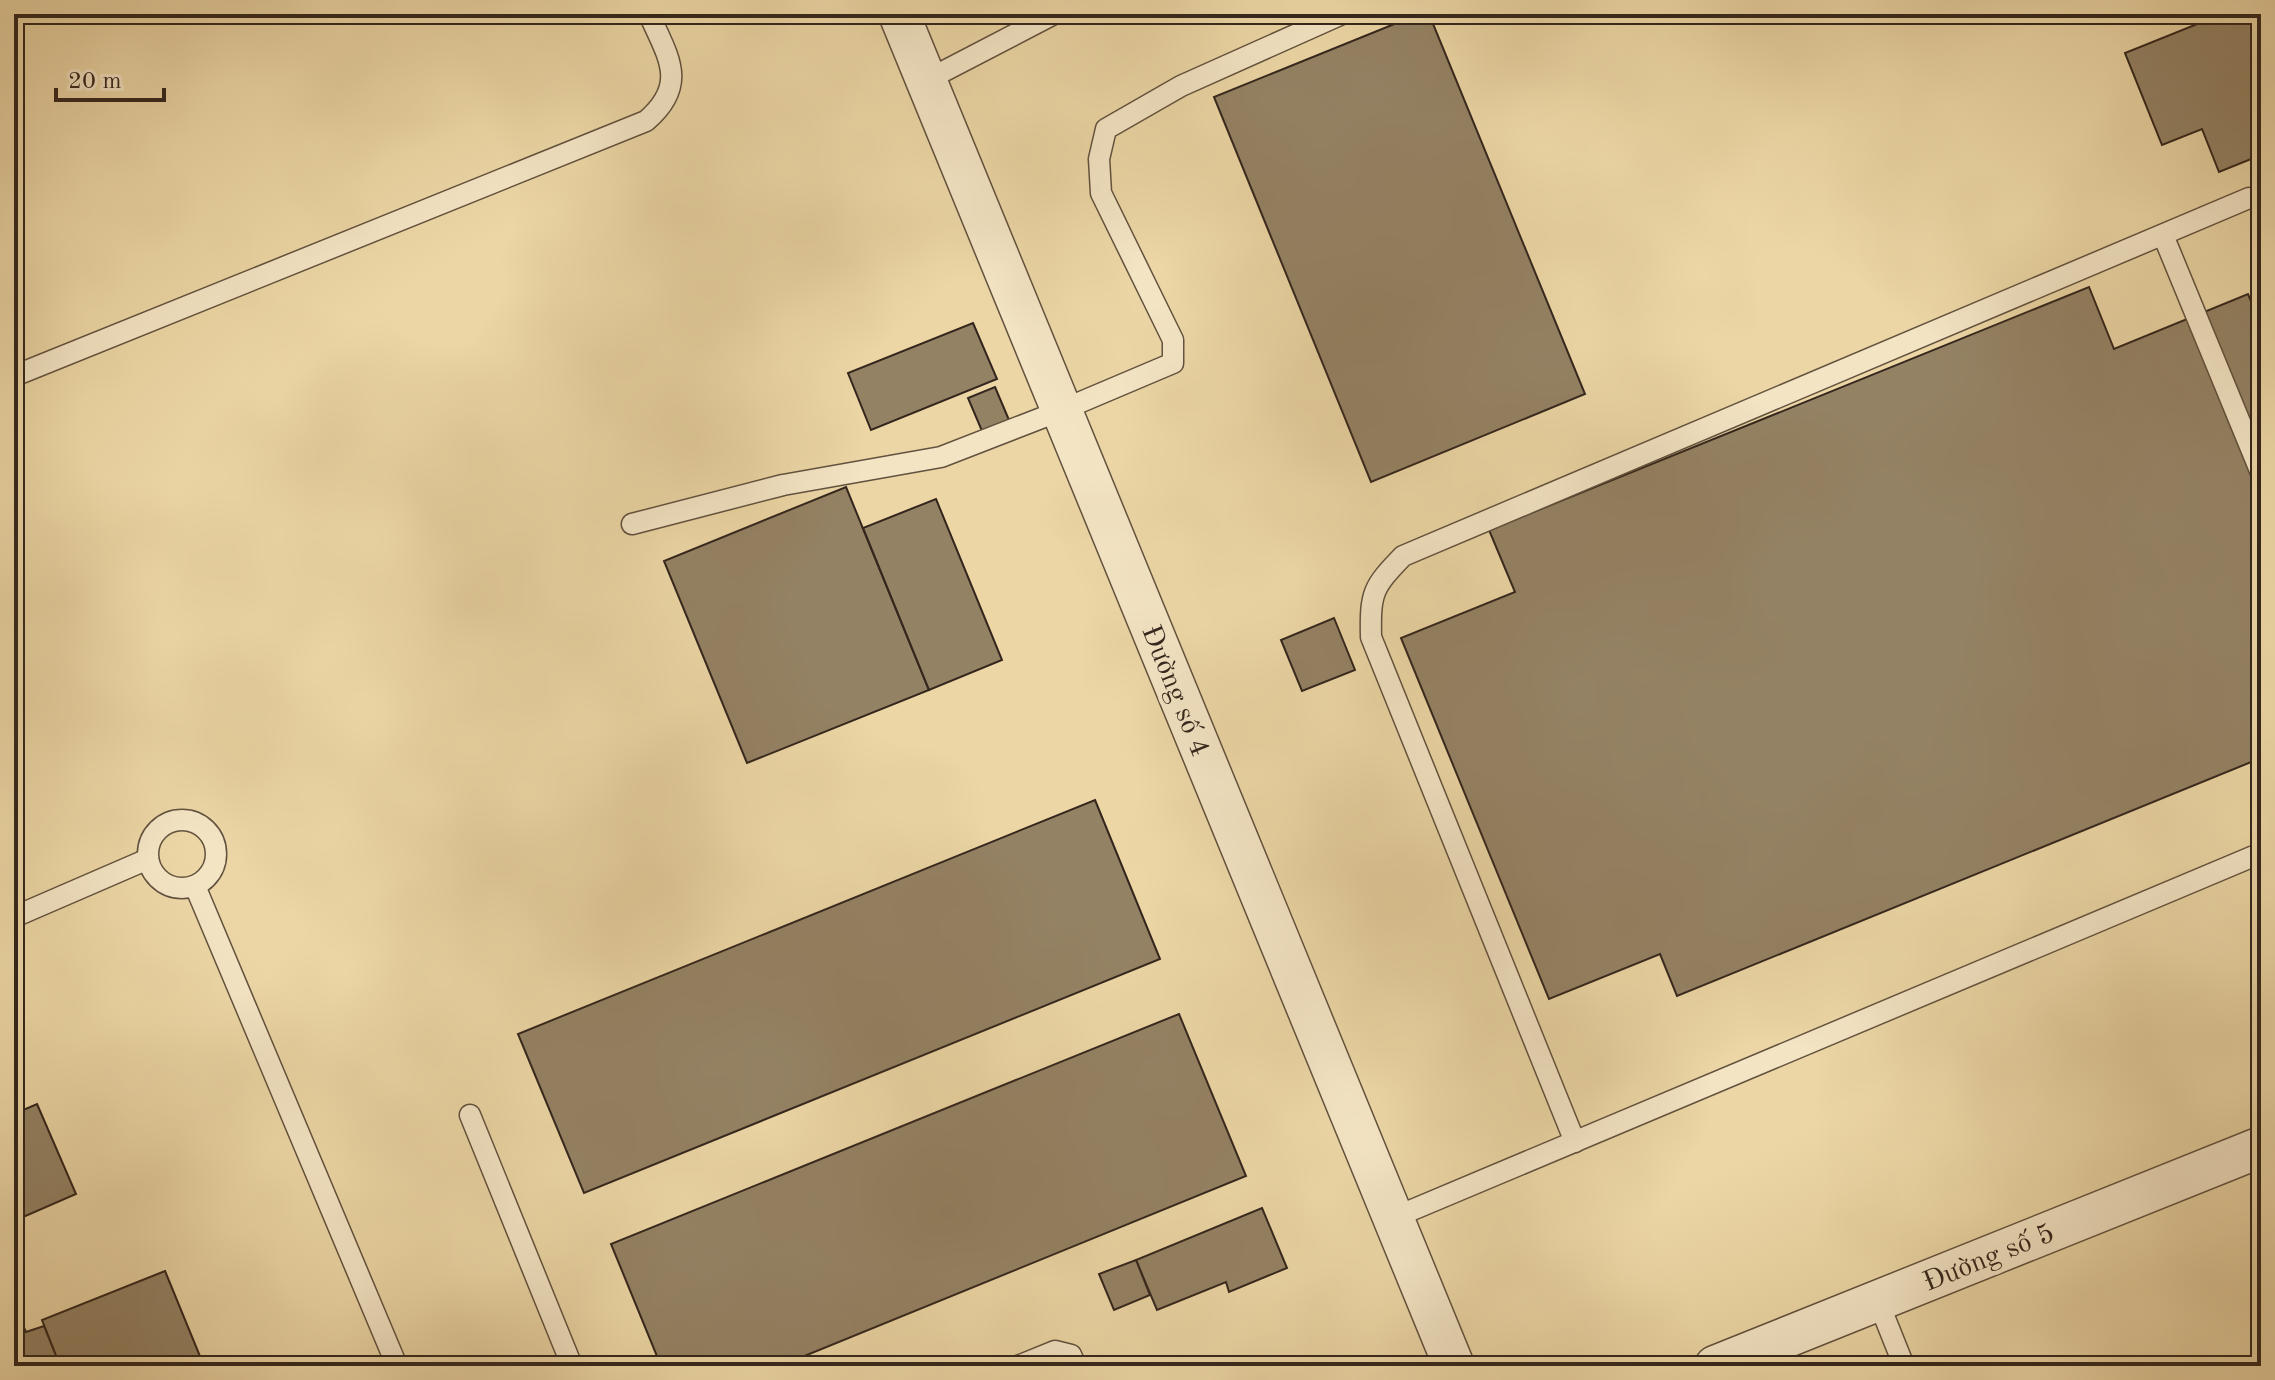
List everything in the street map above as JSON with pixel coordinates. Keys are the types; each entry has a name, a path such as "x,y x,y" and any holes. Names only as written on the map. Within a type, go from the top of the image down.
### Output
{"street":[{"name":"Đường số 4","path":"899,14 1454,1366"},
{"name":"Đường số 5","path":"1715,1366 2261,1147"}],"lane":[{"path":"14,376 646,121 660,109 672,75 669,56 649,14"},
{"path":"927,80 1054,14"},
{"path":"632,524 783,485 941,457 1173,363 1173,340 1101,193 1099,159 1106,129 1181,86 1342,14"},
{"path":"1575,1142 1371,637 1370,606 1379,581 1403,556 2249,198"},
{"path":"2163,235 2261,473"},
{"path":"182,819 196,822 215,841 215,867 207,879 195,886 182,889 169,886 158,879 150,867 150,841 158,829 169,822 182,819"},
{"path":"1393,1218 2261,853"},
{"path":"14,917 148,859"},
{"path":"195,886 397,1366"},
{"path":"470,1115 572,1366"},
{"path":"1878,1301 1904,1366"},
{"path":"1018,1366 1055,1351 1071,1355 1076,1366"}],"building":[{"path":"1419,14 1429,14 1585,394 1371,482 1214,97"},
{"path":"2222,14 2261,14 2261,155 2219,172 2202,129 2162,145 2125,53"},
{"path":"2089,287 2114,349 2248,294 2261,325 2261,758 1677,996 1660,954 1549,999 1401,638 1515,592 1489,530"},
{"path":"973,323 997,379 871,430 848,373"},
{"path":"995,387 1009,420 982,431 968,398"},
{"path":"846,487 929,690 747,763 664,561"},
{"path":"936,499 1002,660 929,690 863,528"},
{"path":"1334,618 1355,670 1302,691 1281,640"},
{"path":"1095,800 1160,959 584,1193 518,1034"},
{"path":"1179,1014 1246,1176 780,1366 661,1366 611,1244"},
{"path":"37,1104 76,1194 14,1221 14,1114"},
{"path":"1262,1208 1287,1268 1229,1292 1226,1282 1157,1310 1136,1260"},
{"path":"1136,1260 1150,1295 1114,1310 1099,1274"},
{"path":"165,1271 204,1366 60,1366 42,1320"},
{"path":"21,1321 26,1332 44,1326 60,1366 14,1366 14,1324"}]}
